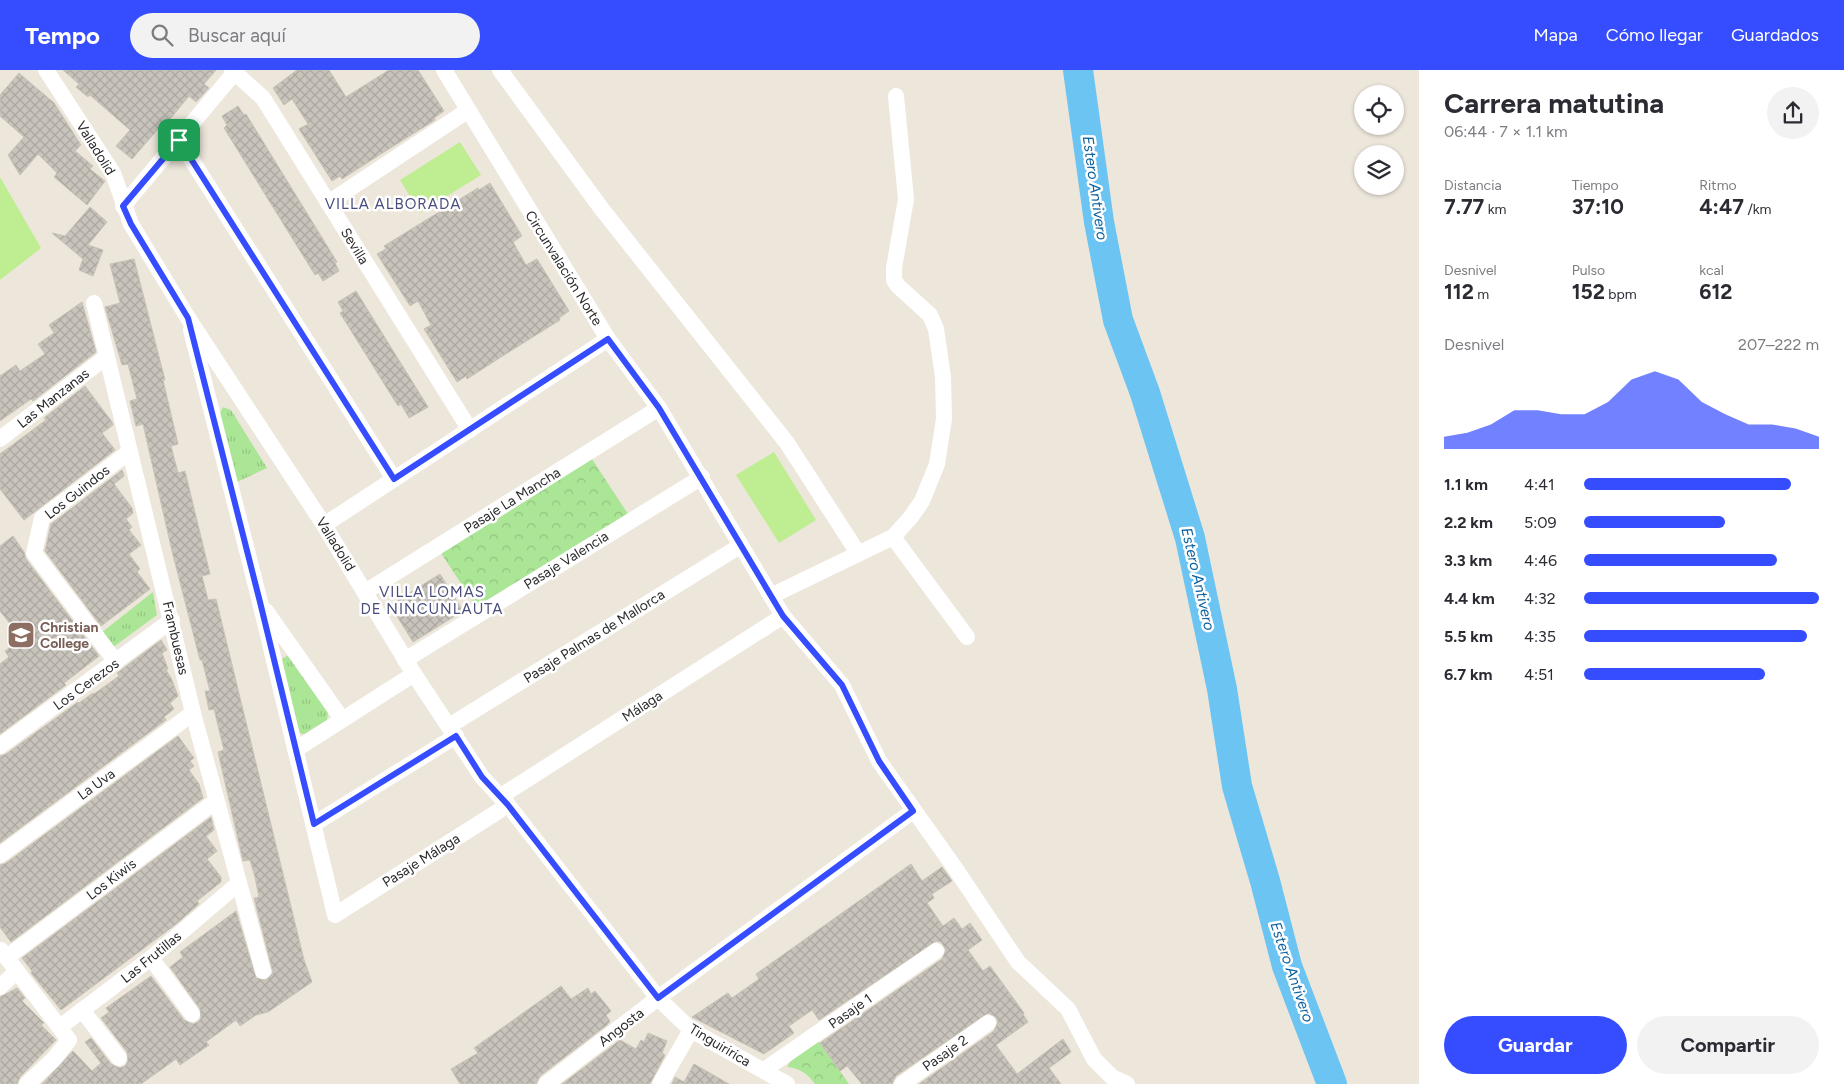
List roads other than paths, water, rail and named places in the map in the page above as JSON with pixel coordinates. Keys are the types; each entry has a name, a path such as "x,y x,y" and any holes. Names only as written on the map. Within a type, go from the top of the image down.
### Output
{"street":[{"name":"Valladolid","path":"46,70 113,172 123,206 131,224 188,318 324,525 409,667 482,777 505,801 658,998"},
{"name":"Circunvalación Norte","path":"444,70 467,111 608,339 659,408 702,477 740,546 783,616 842,685 879,761 955,868 1018,962 1068,1009 1094,1059 1112,1077 1126,1084"},
{"path":"500,70 601,208 787,443 858,553"},
{"path":"123,206 233,72"},
{"name":"Sevilla","path":"233,72 263,98 470,430"},
{"path":"771,596 893,537 911,518 931,483 937,464 944,419 942,377 936,329 930,315 898,286 894,280 894,268 906,199 896,96"},
{"path":"328,203 467,111"},
{"path":"179,140 394,479"},
{"name":"Frambuesas","path":"94,303 193,713 263,971"},
{"path":"188,318 314,824"},
{"path":"324,525 608,339"},
{"name":"Las Manzanas","path":"0,439 106,357"},
{"name":"Pasaje La Mancha","path":"365,592 659,408"},
{"name":"Los Guindos","path":"116,662 34,553 42,518 129,452"},
{"name":"Pasaje Valencia","path":"295,750 342,720 409,667 702,477"},
{"path":"893,537 967,637"},
{"name":"Pasaje Palmas de Mallorca","path":"314,824 452,731 740,546"},
{"path":"260,602 342,720"},
{"name":"Málaga","path":"505,801 783,616"},
{"name":"Los Cerezos","path":"0,746 172,620"},
{"name":"La Uva","path":"0,855 193,713"},
{"name":"Los Kiwis","path":"3,952 216,801"},
{"name":"Pasaje Málaga","path":"314,824 335,914 505,801"},
{"name":"Angosta","path":"546,1084 658,998 913,811"},
{"name":"Las Frutillas","path":"27,1084 53,1060 64,1033 82,1010 151,958 239,883"},
{"name":"Pasaje 1","path":"764,1070 936,951"},
{"path":"3,952 64,1033"},
{"path":"151,958 192,1014"},
{"path":"0,987 17,970"},
{"name":"Tinguiririca","path":"658,998 692,1030 788,1084"},
{"path":"82,1010 119,1058"},
{"name":"Pasaje 2","path":"902,1084 988,1023"},
{"path":"660,1084 692,1030"}],"waterway":[{"name":"Estero Antivero","path":"1078,70 1099,222 1118,320 1145,393 1190,538 1222,689 1237,786 1265,881 1287,966 1332,1084"}],"place":[{"name":"Christian College","path":"21,635"}],"district":[{"name":"VILLA ALBORADA","path":"393,204"},
{"name":"VILLA LOMAS DE NINCUNLAUTA","path":"432,600"}]}
